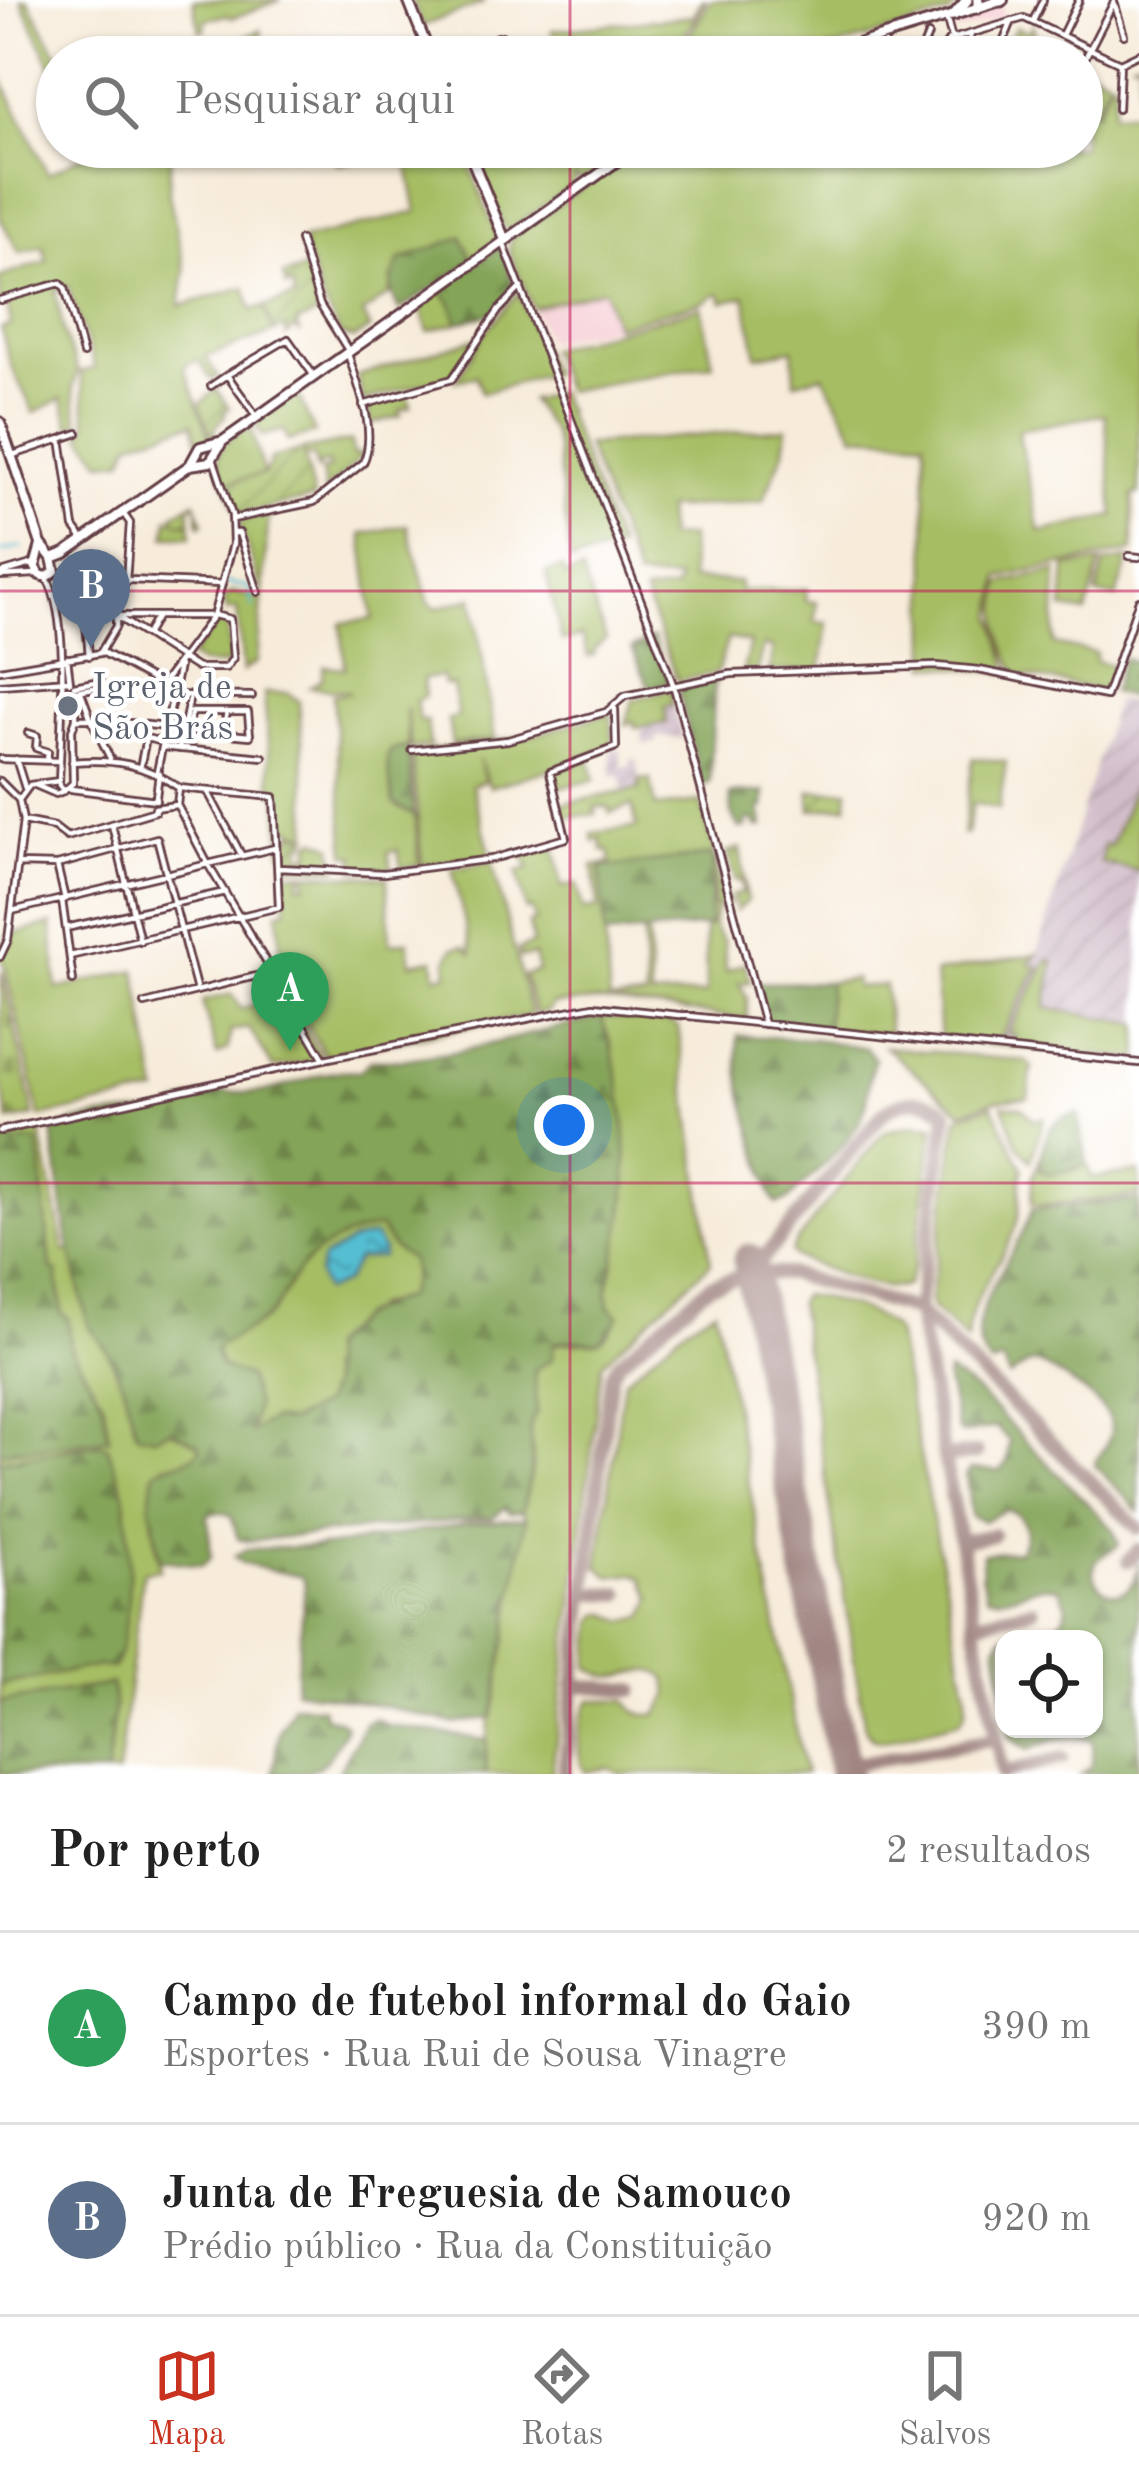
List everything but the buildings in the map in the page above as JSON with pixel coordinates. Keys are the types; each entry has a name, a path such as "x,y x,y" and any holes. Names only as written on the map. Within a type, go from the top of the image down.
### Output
{"main road":[{"path":"408,0 422,36"},
{"path":"886,36 950,16 974,2 1001,0"},
{"path":"475,168 504,241"},
{"path":"42,576 52,561 190,465 209,457 223,441 607,168"},
{"path":"0,422 41,544 52,561"},
{"path":"190,465 200,447 209,457"},
{"path":"41,544 37,561 42,576"},
{"path":"37,561 52,561"}],"street":[{"path":"1033,21 1043,0"},
{"path":"964,36 1012,21 1033,21 1062,35 1079,0"},
{"path":"1113,1 1124,35"},
{"path":"1096,36 1113,1"},
{"path":"950,16 952,36"},
{"path":"1008,36 1012,21"},
{"path":"1120,63 1139,54"},
{"path":"1103,55 1120,63"},
{"path":"1118,109 1120,63"},
{"path":"233,519 314,502 359,468 368,454 363,405 349,352 320,305 301,240"},
{"path":"504,241 674,684 764,1024"},
{"path":"0,300 60,284 83,354"},
{"path":"363,405 452,379 520,287"},
{"path":"211,386 287,339 314,376"},
{"path":"227,375 257,417"},
{"path":"10,456 78,433"},
{"path":"61,439 74,527 83,539"},
{"path":"160,687 214,616 231,553 233,519 209,457"},
{"path":"122,512 130,520 127,582"},
{"path":"235,532 258,592"},
{"path":"231,553 246,552"},
{"path":"1129,556 1139,557"},
{"path":"0,575 37,561"},
{"path":"0,575 42,576 52,587 76,719 68,790"},
{"path":"88,656 82,578 222,584"},
{"path":"0,670 102,652 116,628 116,581"},
{"path":"279,868 384,873 492,859 567,836 550,772 616,747 616,703 625,696 674,684 730,674 938,666 994,672 1106,696 1139,600"},
{"path":"116,616 230,619 232,665 197,668 116,616"},
{"path":"146,635 157,616"},
{"path":"102,652 174,693 248,696 250,736 187,730 192,712 248,712"},
{"path":"155,811 158,772 181,659"},
{"path":"68,790 59,781 59,761 70,684"},
{"path":"0,686 70,684 81,692 110,758"},
{"path":"178,749 190,696"},
{"path":"412,750 508,740 615,709"},
{"path":"223,733 227,712"},
{"path":"76,719 166,727"},
{"path":"28,733 37,736 36,748 48,752 47,760"},
{"path":"140,768 146,739 178,749 263,757"},
{"path":"70,956 279,907 274,797 178,788 158,772 110,758 72,762"},
{"path":"0,759 59,761"},
{"path":"16,759 25,789"},
{"path":"0,781 19,800 23,821 8,940 0,957"},
{"path":"19,800 25,789 59,781"},
{"path":"35,785 56,794 68,790 156,800"},
{"path":"178,788 177,805 209,866 324,1059"},
{"path":"207,790 242,856"},
{"path":"23,821 54,827 67,837 177,805"},
{"path":"112,825 140,940"},
{"path":"18,864 57,865 157,838 197,991"},
{"path":"12,910 276,848"},
{"path":"57,865 74,981"},
{"path":"66,928 225,892"},
{"path":"145,1004 272,972"},
{"path":"0,1131 592,1006 1139,1063"}],"shaded area":[{"path":"1001,5 1005,17 955,33 951,20"},
{"path":"604,289 615,326 547,342 533,308"},
{"path":"1116,700 1139,705 1139,1053 939,1032 935,973 1037,954"},
{"path":"673,704 683,739 657,736 656,743 643,744 642,727 666,723 665,706"},
{"path":"620,748 622,767 637,759 641,788 624,792 620,775 612,776 611,751"}],"green space":[{"path":"21,0 28,0 48,36 37,36"},
{"path":"193,0 281,0 232,18 204,20 206,29 200,31"},
{"path":"412,0 482,0 483,3 422,26"},
{"path":"706,0 684,36 553,36 552,30 693,16"},
{"path":"711,0 961,0 949,14 875,36 689,36"},
{"path":"1033,25 1034,36 1012,36 1016,27 1028,33"},
{"path":"1139,61 1139,494 1133,495 1133,551 1000,577 994,616 1009,673 928,665 925,440 855,435 823,375 795,382 793,349 757,356 745,296 722,302 722,295 715,294 706,301 615,326 604,289 533,308 509,251 511,238 611,168 1103,168 1103,98 1112,80 1116,82 1112,113 1137,113","holes":["1105,414 1114,516 1040,532 1018,430"]},
{"path":"0,74 36,149 36,168 45,168 48,174 59,168 170,168 169,194 185,270 180,306 245,287 252,310 264,307 274,332 206,357 218,377 211,379 198,360 184,366 211,441 198,443 193,423 131,442 123,460 102,462 82,435 87,425 81,372 95,368 68,286 55,290 78,371 73,388 79,425 70,427 62,398 34,413 11,366 1,328 11,325 7,302 0,304 0,277 47,261 43,246 19,253 0,218"},
{"path":"408,168 471,168 498,239 472,259 462,237 392,278 390,294 363,313 370,328 354,339 341,335 321,298 302,240 417,212"},
{"path":"479,168 600,168 583,181 575,177 572,186 510,230 504,228"},
{"path":"462,237 473,261 399,310 392,285 400,260"},
{"path":"501,246 515,288 494,313 458,323 451,302 439,290"},
{"path":"306,269 320,313 296,323 301,334 296,328 286,336 286,327 274,332 264,307 295,297 283,276"},
{"path":"439,290 451,302 458,323 428,331 419,305"},
{"path":"518,293 551,373 482,393 476,376 456,381 486,331"},
{"path":"701,307 713,364 565,391 552,348"},
{"path":"477,338 453,375 363,401 357,376"},
{"path":"216,389 229,408 214,429 217,438 233,428 214,442 199,405"},
{"path":"558,392 618,548 571,562 557,451 552,432 530,400"},
{"path":"297,393 315,433 288,441 284,430 262,436 255,423"},
{"path":"408,395 411,407 400,410 401,416 370,424 368,406"},
{"path":"250,426 264,474 224,483 218,462 221,448"},
{"path":"787,428 784,451 763,501 666,509 668,538 690,537 691,580 740,582 740,591 807,589 806,601 817,602 815,622 828,623 821,670 769,671 773,648 763,646 757,671 743,672 750,643 728,638 717,673 677,680 644,593 676,589 678,580 637,578 586,445"},
{"path":"351,441 353,455 364,454 325,492 322,471 329,469 328,463 318,465 318,472 313,456 305,457 303,450"},
{"path":"303,450 314,498 237,514 225,483 265,474 272,458"},
{"path":"195,501 197,505 190,505 190,522 179,522 191,524 191,536 166,536 168,518 176,521 173,515"},
{"path":"269,513 257,662 243,671 237,609 227,611 224,599 232,592 252,597 262,593 239,522"},
{"path":"407,525 429,603 436,608 473,598 495,739 452,744 448,719 458,717 453,685 444,685 442,676 423,679 425,696 416,701 419,721 427,721 430,746 411,748 406,707 408,747 391,750 389,770 398,807 415,816 419,865 401,868 398,850 388,852 392,869 355,869 355,855 346,854 333,695 350,692 310,687 322,679 324,666 345,668 341,623 373,619 362,534"},
{"path":"1129,559 1117,597 1096,595 1105,563"},
{"path":"1101,562 1086,613 1063,609 1066,567"},
{"path":"562,568 565,576 582,571 606,639 588,657 582,636 562,641 546,573"},
{"path":"1057,571 1054,644 1096,653 1095,661 1114,666 1105,691 1017,674 1006,652 999,618 1001,583"},
{"path":"217,621 227,622 230,660 225,665 201,664 190,658"},
{"path":"653,638 669,683 649,687 632,648"},
{"path":"1123,658 1139,663 1139,700 1112,692"},
{"path":"715,679 710,782 702,788 678,688"},
{"path":"671,689 673,704 665,706 666,723 635,728 634,721 626,724 633,700"},
{"path":"264,693 288,693 299,701 309,836 280,823 277,793 271,783"},
{"path":"611,713 613,745 549,770 490,787 479,760 485,781 472,785 491,856 422,865 412,753 530,736"},
{"path":"408,747 414,815 393,803 387,758 391,750"},
{"path":"973,758 1006,762 999,809 973,803 967,834 963,834"},
{"path":"590,759 595,780 557,788 552,772"},
{"path":"1139,774 1139,871 1101,863 1104,845 1111,846"},
{"path":"650,779 656,807 701,802 714,852 600,868 610,1001 646,998 643,932 648,932 651,997 706,994 705,927 714,905 716,859 720,888 729,904 717,906 713,926 724,943 726,971 745,963 751,982 739,983 747,997 747,1019 600,1001 552,1004 549,1011 535,1014 524,975 538,971 534,955 520,958 519,949 533,944 529,923 535,921 532,909 526,910 517,872 529,869 523,855 554,845 562,887 577,884 583,910 598,908 593,866 611,863 609,851 603,851 601,839 594,842 592,833 637,827 632,805 610,813 609,807 595,807 596,814 564,817 561,804 640,789 639,780"},
{"path":"848,790 847,806 811,810 810,791"},
{"path":"765,792 760,808 763,826 756,827 754,820 739,828 732,816 730,794"},
{"path":"280,825 284,838 293,837 292,829 305,834 301,855 307,856 306,866 290,865 289,853 282,853"},
{"path":"317,839 333,846 336,868 309,866 310,843"},
{"path":"740,848 747,901 736,911 732,896 743,892 727,852"},
{"path":"713,855 709,926 605,936 600,868"},
{"path":"492,862 531,1015 325,1055 273,966 281,961 278,911 286,910 284,872 303,873 299,884 306,885 306,873 387,877 390,943 408,941 411,963 434,959 436,976 448,974 453,948 463,946 472,953 452,869"},
{"path":"52,924 57,989 136,970 158,1093 40,1117 0,957 8,935"},
{"path":"1037,954 1029,964 1038,966 1000,1038 1015,1040 1015,1034 1008,1033 1048,960 1054,961 1046,1008 1139,1024 1139,1059 940,1040 935,973"},
{"path":"2,971 34,1116 9,1121 0,1079"},
{"path":"855,979 856,987 885,985 889,1035 826,1028 829,982"},
{"path":"829,982 826,1028 766,1023 757,983"},
{"path":"232,994 241,1009 284,995 322,1059 273,1068 249,1028 231,1031 228,1049 217,1055 202,1001"},
{"path":"601,1017 671,1022 678,1027 711,1263 602,1363 552,1774 486,1774 487,1740 532,1470 531,1389 550,1348 562,1342 578,1343 609,1307 607,1293 625,1202 612,1046"},
{"path":"601,1017 623,1108 625,1201 607,1293 609,1307 619,1315 604,1338 554,1343 552,1359 534,1370 537,1413 531,1425 531,1468 522,1512 509,1513 506,1507 493,1517 247,1541 238,1539 231,1515 218,1512 208,1515 211,1558 202,1565 160,1560 150,1504 154,1472 188,1459 200,1450 199,1445 170,1430 155,1437 137,1434 123,1385 88,1324 67,1236 52,1132 86,1119 159,1112 213,1093 260,1092 335,1072 360,1071 371,1060 461,1051","holes":["380,1227 392,1247 411,1260 413,1278 406,1297 363,1316 328,1348 330,1387 323,1404 290,1422 272,1419 251,1431 256,1405 248,1377 220,1366 215,1349 271,1313 297,1272 324,1247"]},
{"path":"738,1036 814,1039 866,1048 875,1059 866,1105 854,1131 788,1200 777,1204 743,1094"},
{"path":"885,1047 1025,1061 1032,1066 1028,1098 996,1100 962,1112"},
{"path":"992,1105 1023,1169 1019,1212 1010,1241 973,1309 967,1341 932,1308 930,1300 958,1117"},
{"path":"1003,1105 1022,1107 1034,1120 1044,1118 1031,1161 1017,1144"},
{"path":"1078,1114 1087,1164 1051,1175 1040,1170 1053,1125"},
{"path":"934,1126 907,1285 868,1284 795,1257 791,1252 796,1242 877,1140 886,1131"},
{"path":"32,1130 41,1134 65,1253 72,1248 88,1324 123,1385 137,1434 154,1437 170,1430 199,1444 200,1450 192,1460 163,1465 150,1504 160,1569 144,1571 142,1578 118,1774 107,1774 112,1684 0,1702 0,1685 98,1666 112,1462 107,1447 99,1444 0,1460 0,1452 13,1449 109,1439 103,1402 71,1349 68,1318 62,1314 59,1286 51,1269 38,1143 0,1144 0,1138"},
{"path":"38,1142 51,1268 57,1272 62,1314 68,1318 71,1349 103,1402 109,1439 0,1452 0,1144"},
{"path":"1041,1155 1040,1170 1072,1171 1087,1164 1092,1178 1139,1172 1139,1196 1032,1203 1033,1176"},
{"path":"1139,1200 1139,1511 1096,1467 1111,1432 1102,1408 1038,1363 1009,1377 1002,1361 992,1365 981,1349 978,1331 991,1289 1032,1209"},
{"path":"380,1227 392,1247 411,1260 413,1278 406,1298 375,1306 327,1367 330,1387 323,1404 290,1422 250,1432 214,1350 264,1319 314,1255 345,1237"},
{"path":"802,1295 866,1312 896,1333 967,1694 960,1721 881,1741 865,1729 798,1302"},
{"path":"715,1309 805,1774 620,1774 608,1768 585,1772 579,1736 590,1700 626,1700 640,1713 653,1715 669,1696 667,1679 658,1673 611,1676 589,1667 599,1615 626,1621 644,1617 652,1599 643,1578 635,1574 611,1577 598,1567 624,1380 688,1325"},
{"path":"948,1372 977,1392 1114,1530 1119,1545 1098,1559 1094,1572 1103,1588 1120,1593 1128,1589 1139,1563 1139,1774 1081,1774 1092,1766 1093,1742 1085,1738 1103,1738 1103,1630 1035,1630 1050,1628 1063,1617 1067,1606 1059,1588 987,1596 981,1576 983,1554 1019,1551 1025,1526 1019,1516 1006,1510 983,1521 971,1516 966,1476 971,1469 1000,1471 1007,1463 1009,1441 996,1427 962,1434 957,1429"},
{"path":"99,1444 108,1447 128,1522 129,1576 120,1652 113,1668 98,1666 0,1685 0,1460"},
{"path":"526,1518 493,1717 455,1724 295,1690 302,1577 244,1564 234,1556 247,1549 331,1546"},
{"path":"112,1684 107,1774 0,1774 0,1702"},
{"path":"293,1705 322,1707 324,1716 346,1726 319,1766 301,1773 273,1774 279,1731"},
{"path":"376,1718 387,1725 487,1740 486,1774 337,1774 365,1723"},
{"path":"1011,1738 1061,1738 1028,1750"}],"water":[{"path":"374,1236 382,1257 357,1259 345,1282 324,1291 318,1274 322,1259 353,1241"}],"waterway":[{"path":"0,552 22,547"},
{"path":"226,583 248,587 253,607"}],"taxiway":[{"path":"751,1273 884,1112 916,1100 947,1113 917,1311 1003,1774"},
{"path":"564,1774 611,1375 618,1363 710,1285 751,1273 789,1274 917,1311 1139,1529"},
{"path":"944,1458 977,1453"},
{"path":"960,1541 993,1535"},
{"path":"1128,1561 1139,1550"},
{"path":"585,1593 620,1594"},
{"path":"975,1622 1033,1609"},
{"path":"574,1685 634,1690"},
{"path":"843,1766 996,1738"},
{"path":"1003,1773 1062,1758"}],"runway":[{"path":"749,1260 845,1774"}],"place":[{"name":"Junta de Freguesia de Samouco","path":"91,648"},
{"name":"Igreja de São Brás","path":"68,706"},
{"name":"Campo de futebol informal do Gaio","path":"290,1051"}]}
